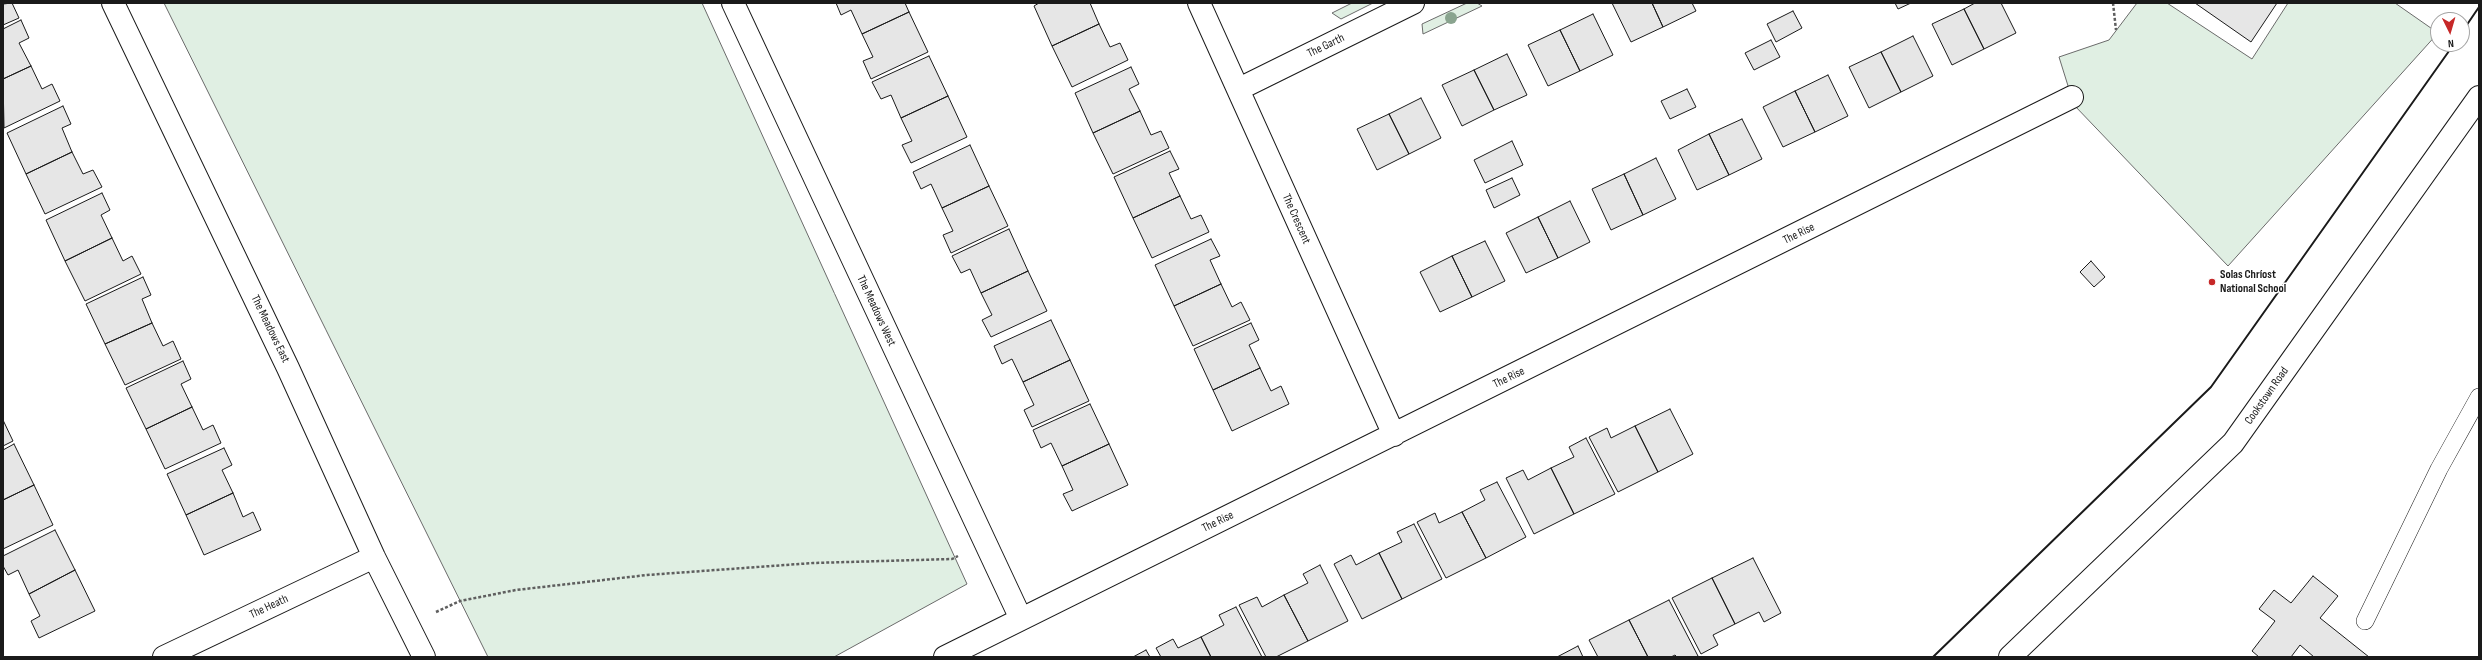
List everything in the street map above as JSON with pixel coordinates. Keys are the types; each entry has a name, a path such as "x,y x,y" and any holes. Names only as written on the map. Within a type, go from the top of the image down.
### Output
{"street":[{"name":"The Meadows East","path":"113,3 288,368 374,557 424,657"},
{"name":"The Meadows West","path":"733,3 1021,619"},
{"name":"The Crescent","path":"1199,3 1394,435"},
{"name":"The Garth","path":"1239,89 1413,3"},
{"name":"The Rise","path":"945,657 2072,97"},
{"name":"Cookstown Road","path":"2010,657 2233,443 2479,97"},
{"name":"The Heath","path":"164,657 374,557"}],"lane":[{"path":"2365,621 2439,469 2479,397"}],"path":[{"path":"2113,3 2116,30"},
{"path":"434,613 460,601 516,590 648,575 797,564 952,559 985,544"}],"green space":[{"path":"164,3 702,3 967,584 834,657 488,657"},
{"path":"1352,3 1373,3 1341,19 1332,13"},
{"path":"1467,3 1477,3 1482,6 1423,34 1422,24"},
{"path":"2137,3 2167,3 2252,59 2288,3 2395,3 2430,27 2430,42 2228,266 2074,105 2059,57 2109,40"}],"building":[{"path":"12,3 19,18 3,25 3,4"},
{"path":"836,3 905,3 909,12 862,34 851,10 841,15"},
{"path":"1039,3 1090,3 1099,24 1052,46 1034,6"},
{"path":"1612,3 1652,3 1663,27 1631,42"},
{"path":"1652,3 1692,3 1696,11 1663,27"},
{"path":"1895,3 1911,3 1898,9"},
{"path":"1975,3 2001,3 2016,33 1984,49 1964,9"},
{"path":"2195,3 2277,3 2251,42"},
{"path":"1964,9 1984,49 1952,65 1932,24"},
{"path":"1793,11 1802,28 1776,42 1767,24"},
{"path":"909,12 928,52 871,79 863,61 873,57 862,34"},
{"path":"1593,14 1613,55 1580,71 1560,30"},
{"path":"21,20 29,38 19,43 31,66 3,79 3,29"},
{"path":"1099,24 1110,47 1120,43 1128,60 1072,87 1052,46"},
{"path":"1560,30 1580,71 1548,86 1528,45"},
{"path":"1913,36 1933,76 1901,92 1881,52"},
{"path":"1771,40 1780,57 1754,70 1745,53"},
{"path":"1881,52 1901,92 1869,108 1849,67"},
{"path":"1507,54 1527,95 1494,110 1474,70"},
{"path":"929,56 948,96 901,118 891,95 881,99 872,82"},
{"path":"31,66 42,89 52,84 60,101 4,128 3,79"},
{"path":"1131,67 1139,84 1129,89 1140,111 1093,133 1075,93"},
{"path":"1474,70 1494,110 1462,126 1442,85"},
{"path":"1828,75 1848,116 1815,132 1795,91"},
{"path":"1687,89 1696,107 1670,119 1661,101"},
{"path":"1795,91 1815,132 1783,147 1763,107"},
{"path":"948,96 967,137 911,163 902,145 912,141 901,118"},
{"path":"1421,98 1441,138 1409,154 1389,114"},
{"path":"63,106 71,124 62,128 72,152 26,174 7,133"},
{"path":"1140,111 1151,135 1161,131 1169,148 1113,174 1093,133"},
{"path":"1389,114 1409,154 1377,170 1357,129"},
{"path":"1742,119 1762,159 1729,175 1709,134"},
{"path":"1709,134 1729,175 1697,190 1678,150"},
{"path":"1512,141 1523,165 1485,183 1474,160"},
{"path":"970,145 989,186 942,208 931,184 921,189 913,172"},
{"path":"1170,151 1179,169 1169,173 1180,196 1133,218 1114,177"},
{"path":"72,152 83,174 93,170 102,187 45,214 26,174"},
{"path":"1656,158 1676,199 1643,215 1624,174"},
{"path":"1624,174 1643,215 1611,230 1592,189"},
{"path":"1512,178 1520,195 1494,208 1486,190"},
{"path":"989,186 1008,226 951,253 943,235 953,231 942,208"},
{"path":"102,193 110,210 101,215 112,238 65,261 46,220"},
{"path":"1180,196 1191,219 1201,215 1209,232 1152,258 1133,218"},
{"path":"1570,201 1590,242 1558,258 1538,217"},
{"path":"1538,217 1558,258 1526,273 1506,233"},
{"path":"1009,229 1028,271 981,293 970,269 961,273 952,256"},
{"path":"112,238 123,261 132,256 141,274 85,301 65,261"},
{"path":"1211,239 1220,256 1210,260 1221,284 1174,306 1155,265"},
{"path":"1485,241 1505,281 1472,297 1452,256"},
{"path":"1452,256 1472,297 1440,312 1420,272"},
{"path":"2091,261 2105,277 2094,287 2080,272"},
{"path":"1028,271 1047,311 991,337 982,320 992,315 981,293"},
{"path":"143,277 151,295 142,299 152,323 105,344 86,304"},
{"path":"1221,284 1232,307 1241,302 1250,320 1193,346 1174,306"},
{"path":"1051,320 1070,360 1023,382 1012,359 1002,364 994,346"},
{"path":"152,323 163,346 173,341 181,359 125,385 105,344"},
{"path":"1251,323 1259,340 1249,345 1260,368 1213,390 1194,349"},
{"path":"1070,360 1089,401 1032,427 1024,410 1034,405 1023,382"},
{"path":"183,361 191,379 181,384 192,407 146,429 126,388"},
{"path":"1260,368 1271,391 1281,386 1289,404 1232,431 1213,390"},
{"path":"1090,404 1109,444 1062,466 1051,443 1041,448 1033,430"},
{"path":"192,407 203,430 213,425 221,443 165,469 146,429"},
{"path":"1670,409 1693,454 1658,472 1635,426"},
{"path":"3,420 13,441 3,446"},
{"path":"1635,426 1658,472 1618,492 1589,437 1607,428 1611,438"},
{"path":"1586,438 1615,494 1574,514 1551,468 1574,457 1569,447"},
{"path":"14,444 34,485 3,500 3,450"},
{"path":"1109,444 1128,485 1072,511 1063,494 1073,490 1062,466"},
{"path":"224,448 232,465 222,470 233,493 186,515 167,474"},
{"path":"1551,468 1574,514 1534,534 1506,478 1523,470 1528,480"},
{"path":"1497,482 1526,537 1486,558 1462,512 1485,500 1480,490"},
{"path":"34,485 53,525 3,549 3,500"},
{"path":"233,493 243,517 253,512 261,530 204,555 186,515"},
{"path":"1462,512 1486,558 1446,578 1417,522 1435,513 1439,523"},
{"path":"1414,524 1442,579 1402,599 1379,553 1402,542 1397,532"},
{"path":"55,530 75,570 29,594 18,570 8,575 3,566 3,556"},
{"path":"1379,553 1402,599 1362,619 1334,564 1351,555 1356,565"},
{"path":"1753,558 1781,613 1764,622 1759,612 1735,624 1712,578"},
{"path":"1320,565 1348,621 1308,641 1284,595 1308,583 1303,574"},
{"path":"75,570 95,611 39,638 31,621 40,616 29,594"},
{"path":"2313,576 2338,596 2320,618 2369,657 2314,657 2300,645 2291,657 2259,657 2252,651 2275,621 2259,609 2274,590 2291,603"},
{"path":"1712,578 1735,624 1713,635 1718,645 1701,654 1672,598"},
{"path":"1284,595 1308,641 1276,657 1266,657 1239,605 1257,597 1262,607"},
{"path":"1669,600 1698,656 1677,657 1675,655 1671,657 1648,657 1629,620"},
{"path":"1236,607 1262,657 1211,657 1201,637 1224,625 1219,615"},
{"path":"1629,620 1648,657 1598,657 1589,640"},
{"path":"1201,637 1211,657 1161,657 1156,648 1173,639 1178,648"},
{"path":"1578,646 1583,657 1557,657"},
{"path":"1146,650 1150,657 1133,657"}],"wall":[{"path":"2470,20 2479,7"},
{"path":"1933,657 2211,387 2448,52"}],"place":[{"name":"Solas Chríost National School","path":"2212,282"}]}
